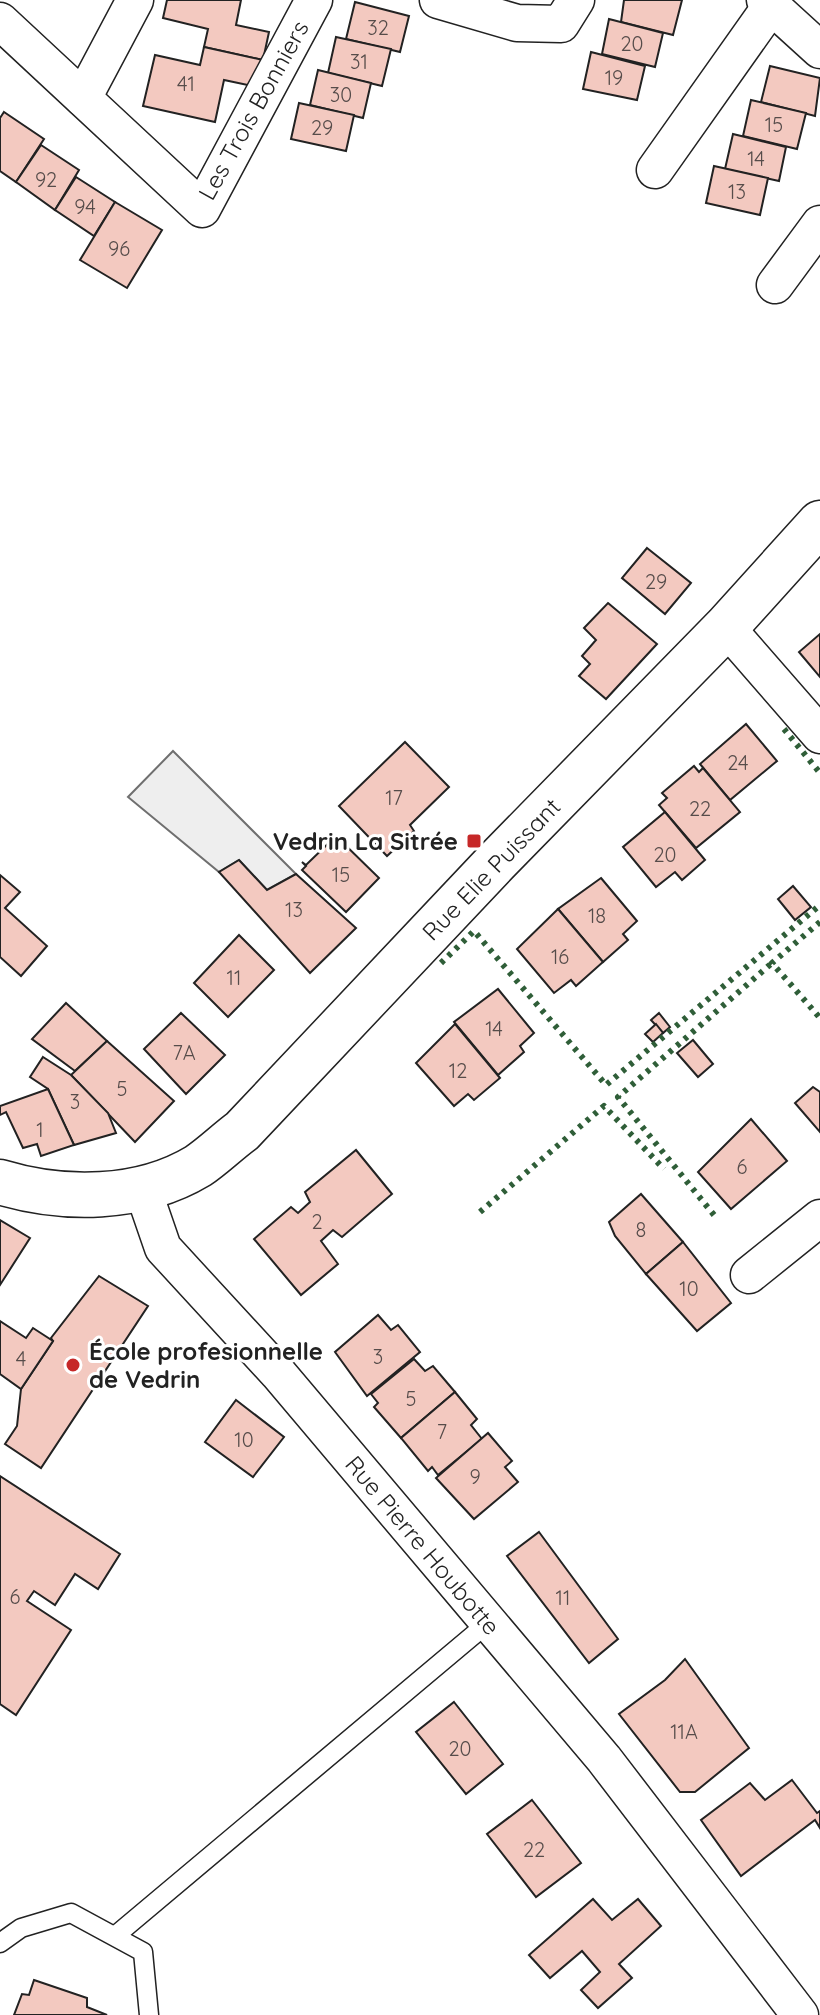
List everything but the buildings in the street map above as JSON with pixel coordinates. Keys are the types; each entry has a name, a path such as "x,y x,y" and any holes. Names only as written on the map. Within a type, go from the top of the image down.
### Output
{"street":[{"path":"83,98 135,0"},
{"name":"Les Trois Bonniers","path":"0,21 202,209 314,0"},
{"path":"438,0 517,23 561,24 576,0"},
{"path":"655,170 768,3 820,50"},
{"path":"775,285 820,224"},
{"name":"Rue Elie Puissant","path":"142,1187 197,1166 242,1131 496,862 726,627 820,523"},
{"path":"726,627 820,735"},
{"path":"0,1182 29,1191 90,1196 142,1187"},
{"name":"Rue Pierre Houbotte","path":"142,1187 163,1248 278,1373 604,1759 800,2015"},
{"path":"749,1275 820,1218"}],"lane":[{"path":"115,1936 489,1622"},
{"path":"0,1943 21,1928 71,1913 143,1952 149,2015"}],"shaded area":[{"path":"173,751 296,874 267,890 239,860 219,872 128,797"}],"hedge":[{"path":"784,729 820,773"},
{"path":"441,963 474,931 606,1085 820,905"},
{"path":"820,922 772,963 820,1018"},
{"path":"714,1215 618,1097 772,963"},
{"path":"480,1212 604,1106 664,1169"}],"place":[{"name":"Vedrin La Sitrée","path":"474,841"},
{"name":"École profesionnelle de Vedrin","path":"73,1365"}]}
